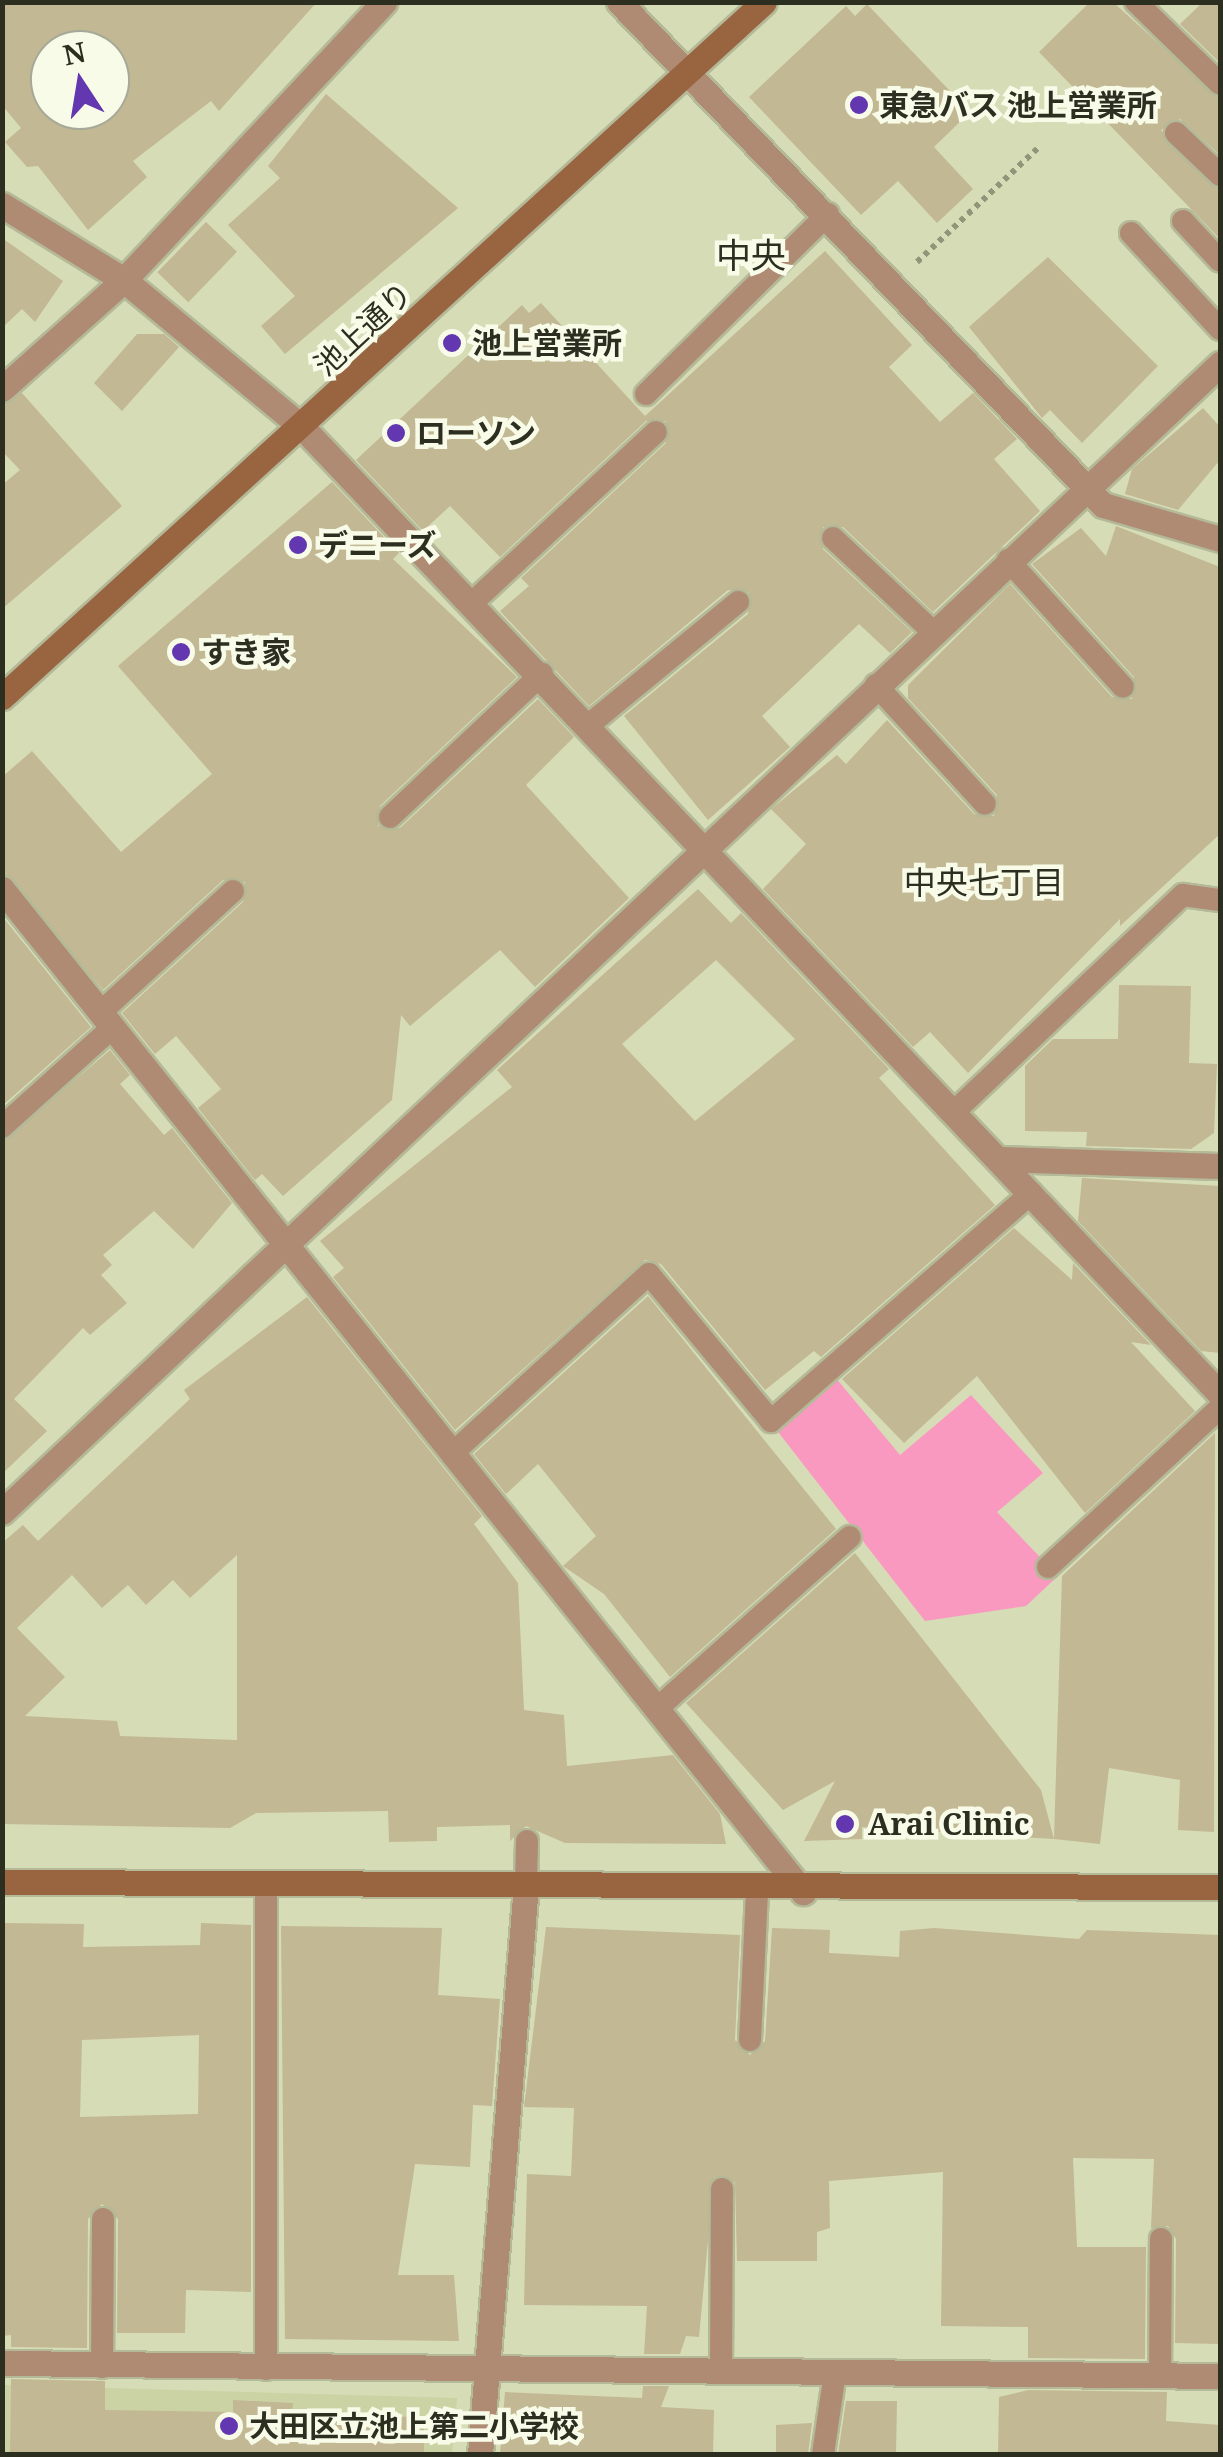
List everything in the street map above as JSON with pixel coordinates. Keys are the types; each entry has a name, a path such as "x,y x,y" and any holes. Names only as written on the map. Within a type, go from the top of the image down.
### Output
{"street":[{"path":"2,389 124,280 384,2"},
{"path":"619,2 828,214 1103,505 1220,539"},
{"name":"池上通り","path":"2,697 303,428 692,73 764,2"},
{"path":"2,205 124,280 303,428 708,846 1220,1394"},
{"path":"2,1512 1087,484 1220,364"},
{"path":"2,889 287,1246 456,1450 803,1892"},
{"path":"999,1158 1220,1166"},
{"path":"2,1882 266,1887 526,1885 757,1892 1220,1887"},
{"path":"480,2454 526,1885"},
{"path":"2,2363 266,2369 1220,2376"}],"lane":[{"path":"1136,2 1220,84"},
{"path":"1176,133 1220,175"},
{"path":"646,394 828,214"},
{"path":"1183,222 1220,261"},
{"path":"1130,233 1220,329"},
{"path":"472,603 656,432"},
{"path":"833,538 932,632"},
{"path":"1008,560 1123,687"},
{"path":"590,724 738,602"},
{"path":"390,817 542,674"},
{"path":"876,685 985,804"},
{"path":"2,1127 233,890"},
{"path":"956,1112 1183,895 1220,900"},
{"path":"456,1450 649,1274 771,1421 1031,1193"},
{"path":"1048,1566 1220,1408"},
{"path":"660,1706 850,1537"},
{"path":"526,1885 527,1840"},
{"path":"266,1887 266,2369"},
{"path":"750,2040 757,1892"},
{"path":"720,2371 722,2189"},
{"path":"102,2367 104,2220"},
{"path":"1160,2375 1161,2238"},
{"path":"822,2454 835,2373"}],"path":[{"path":"894,284 1038,148"}],"shaded area":[{"path":"835,1377 900,1455 971,1395 1043,1473 997,1512 1058,1576 1026,1606 925,1621 775,1428"},
{"name":"大田区立池上第二小学校","path":"3,2385 457,2398 452,2454 3,2454"}],"building":[{"path":"2,2 317,2 219,111 211,101 133,161 147,177 88,230 38,166 27,167 5,142 21,128 2,105"},
{"path":"1090,2 1113,2 1220,99 1220,155 1180,119 1161,130 1220,190 1220,239 1039,52"},
{"path":"1203,2 1220,2 1218,61 1180,24"},
{"name":"東急バス 池上営業所","path":"867,4 970,112 934,147 973,189 937,223 898,181 861,215 749,97 846,6 855,16"},
{"path":"326,94 458,208 285,354 261,326 295,296 228,225 280,178 268,166"},
{"path":"206,222 237,252 188,302 157,272"},
{"path":"2,238 63,281 35,322 22,309 2,328"},
{"path":"825,251 912,345 889,367 940,422 973,393 1017,439 994,459 1040,511 933,612 843,527 823,527 823,549 912,632 890,653 859,624 762,716 790,747 708,820 624,716 748,614 749,592 728,590 589,706 500,611 529,586 521,578 666,443 666,421 646,421 500,557 450,506 423,531 356,460 522,305 529,313 541,303 645,416"},
{"path":"1048,257 1158,366 1082,443 1050,410 1042,418 969,327"},
{"path":"137,334 164,334 179,347 122,411 94,383"},
{"path":"22,393 122,506 2,609 2,485 20,470 2,451 2,405"},
{"path":"1203,408 1220,427 1220,460 1178,510 1125,494 1132,469"},
{"path":"332,482 399,553 393,559 517,677 380,806 378,826 400,828 538,699 574,737 526,785 629,898 535,987 500,950 410,1026 401,1015 392,1100 283,1196 262,1174 255,1180 198,1108 221,1089 176,1036 155,1054 122,1013 243,902 245,882 223,880 103,990 2,873 2,777 32,751 121,852 212,774 118,666"},
{"path":"1116,526 1220,567 1220,834 1120,926 1120,919 968,1073 930,1032 913,1047 763,889 806,844 771,809 837,755 846,764 887,720 974,814 994,816 997,795 908,698 908,685 1010,584 1112,697 1132,699 1134,677 1032,564 1081,528 1106,556"},
{"path":"698,889 731,923 741,913 889,1069 879,1078 995,1205 821,1357 814,1351 765,1390 661,1264 645,1260 455,1430 333,1277 344,1268 320,1241 512,1087 497,1070","holes":["716,960 795,1039 695,1121 622,1044"]},
{"path":"2,916 91,1027 2,1106"},
{"path":"1119,985 1191,986 1189,1063 1217,1064 1214,1133 1191,1149 1086,1146 1087,1132 1025,1131 1025,1066 1053,1039 1118,1039"},
{"path":"110,1050 130,1075 120,1084 164,1135 172,1128 232,1203 193,1249 154,1211 103,1255 112,1265 101,1275 127,1303 90,1335 83,1328 14,1399 47,1431 2,1474 2,1142"},
{"path":"1082,1178 1220,1186 1220,1353 1201,1351 1078,1221"},
{"path":"1014,1228 1072,1280 1073,1263 1151,1345 1131,1342 1195,1411 1085,1513 977,1376 904,1443 842,1379"},
{"path":"648,1296 836,1529 670,1677 604,1594 563,1566 596,1536 538,1464 506,1494 474,1454"},
{"path":"307,1297 482,1516 474,1524 518,1583 524,1710 564,1715 567,1766 673,1755 720,1814 726,1844 565,1843 526,1826 510,1841 510,1825 437,1827 437,1841 389,1842 388,1811 256,1813 230,1828 2,1824 2,1543 23,1525 38,1541 190,1399 184,1390","holes":["237,1555 237,1740 120,1736 117,1721 25,1716 65,1677 17,1628 72,1575 102,1608 128,1585 146,1605 173,1580 190,1598"]},
{"path":"1215,1433 1214,1832 1178,1830 1180,1780 1109,1768 1100,1844 1054,1839 1062,1576"},
{"path":"855,1553 1041,1790 1054,1839 862,1827 862,1839 804,1841 835,1781 783,1810 686,1703"},
{"path":"2,1923 84,1924 83,1947 200,1945 201,1923 251,1925 251,2292 186,2290 185,2333 117,2333 118,2219 102,2204 88,2219 87,2348 11,2347 11,2335 2,2336","holes":["199,2035 198,2114 80,2117 82,2040"]},
{"path":"281,1926 442,1928 438,1995 500,1999 492,2106 473,2105 470,2167 415,2164 398,2275 454,2275 459,2341 285,2339"},
{"path":"546,1927 740,1935 735,2040 750,2055 765,2041 772,1928 830,1930 829,1953 899,1957 900,1931 934,1928 1079,1939 1087,1930 1220,1935 1220,2344 1175,2343 1176,2239 1168,2226 1151,2228 1154,2159 1073,2158 1077,2247 1146,2247 1145,2359 1028,2358 1028,2327 941,2326 943,2172 829,2181 830,2228 817,2232 817,2261 737,2261 735,2182 714,2177 699,2337 686,2336 680,2354 644,2354 647,2306 524,2305 527,2174 571,2176 574,2108 524,2107"},
{"name":"大田区立池上第二小学校","path":"11,2379 105,2381 105,2410 233,2412 233,2400 293,2403 292,2415 424,2417 424,2454 10,2454"},
{"path":"643,2386 669,2386 661,2407 714,2410 713,2454 500,2454 505,2392 642,2398"},
{"path":"1028,2390 1167,2392 1166,2421 1220,2425 1220,2454 998,2454 999,2397"},
{"path":"846,2401 897,2401 896,2454 838,2454"},
{"path":"812,2423 808,2454 776,2454 776,2425"}],"place":[{"name":"東急バス 池上営業所","path":"859,105"},
{"name":"池上営業所","path":"452,343"},
{"name":"ローソン","path":"396,433"},
{"name":"デニーズ","path":"298,545"},
{"name":"すき家","path":"181,652"},
{"name":"Arai Clinic","path":"845,1824"},
{"name":"大田区立池上第二小学校","path":"229,2426"}],"district":[{"name":"中央","path":"751,255"},
{"name":"中央七丁目","path":"984,882"}]}
